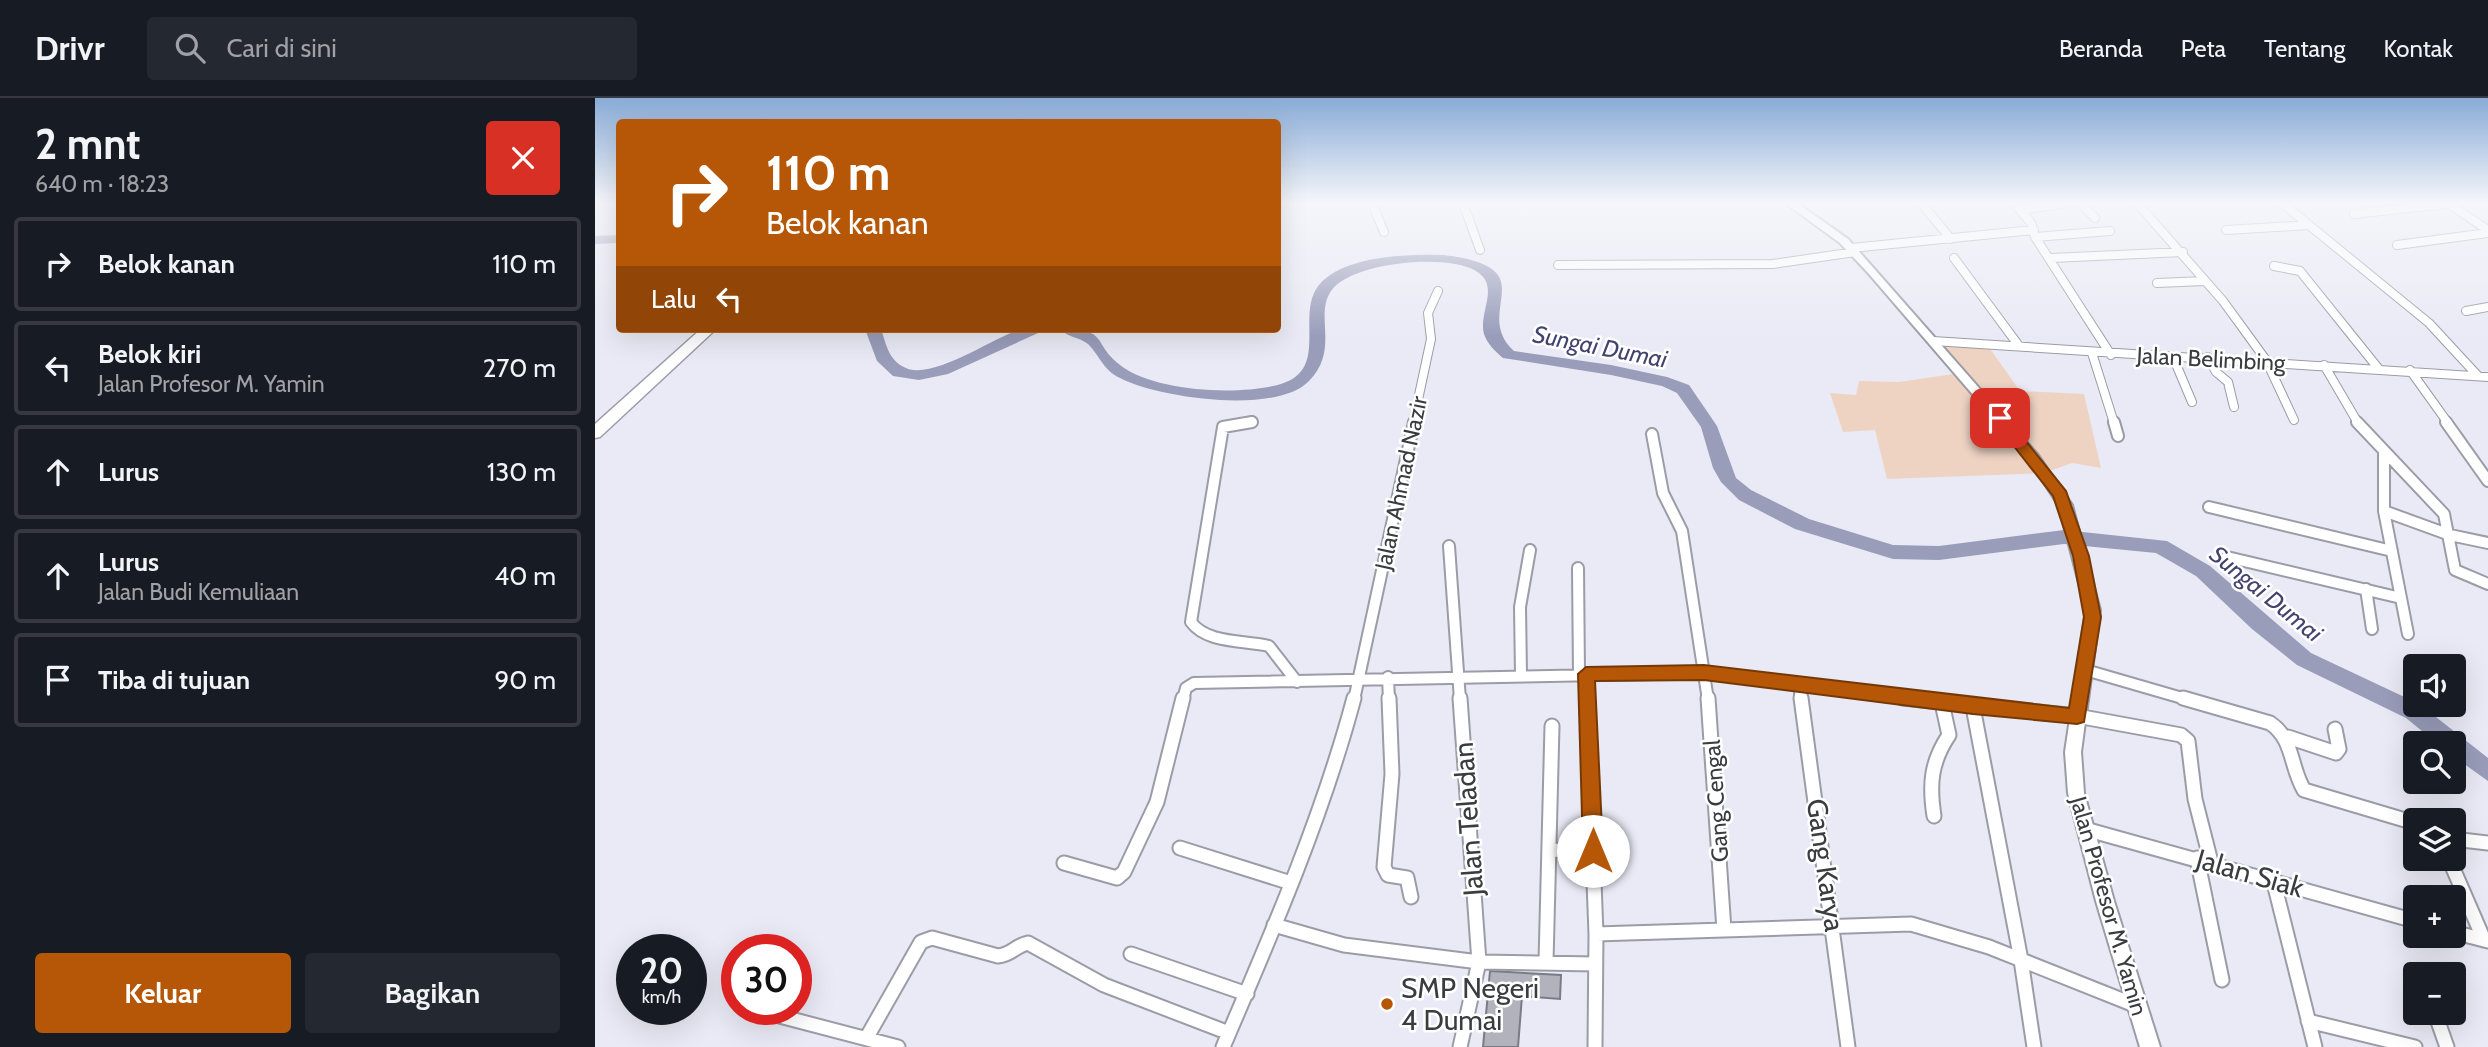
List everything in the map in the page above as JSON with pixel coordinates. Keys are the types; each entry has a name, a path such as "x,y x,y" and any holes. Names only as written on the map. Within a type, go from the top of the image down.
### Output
{"main road":[{"path":"595,419 694,333"},
{"path":"595,433 705,333"}],"street":[{"name":"Jalan Profesor M. Yamin","path":"1849,247 2041,467 2067,509 2081,556 2092,610 2082,669 2074,765 2085,829 2150,1047"},
{"path":"1558,265 1773,264 1877,247"},
{"path":"2043,247 2111,355"},
{"path":"2179,247 2224,301 2266,360 2294,420"},
{"path":"2336,247 2429,323 2485,377"},
{"path":"2050,258 2183,252"},
{"path":"1954,258 2019,346"},
{"path":"2274,266 2300,271 2378,368"},
{"path":"2157,283 2205,281"},
{"name":"Jalan Ahmad Nazir","path":"1226,1040 1338,762 1360,677 1431,339 1428,313 1438,291"},
{"path":"2466,311 2488,307"},
{"name":"Jalan Belimbing","path":"1933,341 2092,354 2266,360 2485,377"},
{"path":"2092,354 2118,436"},
{"path":"2173,357 2192,402"},
{"path":"2208,357 2216,372 2228,382 2234,407"},
{"path":"2324,365 2357,423 2384,454 2443,512 2451,535 2455,570 2488,584"},
{"path":"2410,370 2488,481"},
{"path":"1252,422 1223,427 1191,622 1193,629 1203,635 1269,646 1297,682"},
{"name":"Gang Cengal","path":"1652,434 1663,493 1682,531 1704,673 1724,930"},
{"path":"2384,454 2384,511 2408,634"},
{"path":"2209,508 2392,551"},
{"path":"2384,511 2451,535 2488,543"},
{"name":"Jalan Teladan","path":"1449,546 1479,962 1460,1047"},
{"path":"1521,676 1520,607 1530,550"},
{"path":"2227,557 2401,598"},
{"path":"1578,568 1596,934 1595,1047"},
{"path":"2366,589 2372,629"},
{"path":"2082,669 2270,723 2288,737 2336,752 2339,749 2335,729"},
{"path":"1064,863 1117,878 1124,872 1157,802 1189,685 1360,677 1704,673 1973,707 2077,716 2186,738 2222,980"},
{"path":"1388,677 1392,774 1384,867 1388,875 1407,878 1411,897"},
{"name":"Gang Karya","path":"1799,683 1835,928 1848,1047"},
{"path":"1934,816 1929,785 1931,765 1949,735 1941,703"},
{"path":"1973,707 2021,960 2034,1047"},
{"path":"1546,961 1552,726"},
{"path":"2288,737 2296,778 2304,790 2403,819"},
{"name":"Jalan Siak","path":"2085,829 2273,879 2403,917"},
{"path":"2466,841 2488,844"},
{"path":"1180,848 1291,883"},
{"path":"1550,850 1593,851"},
{"path":"2454,871 2486,941"},
{"path":"2273,879 2315,1047"},
{"path":"1274,925 1344,945 1479,962 1546,961 1595,964"},
{"path":"1596,934 1924,926 2021,960 2137,1006"},
{"path":"2466,936 2486,941"},
{"path":"867,1037 919,947 932,938 998,956 1008,955 1018,945 1028,943 1104,985 1226,1040"},
{"path":"1131,954 1247,993"},
{"path":"2308,1021 2415,1047"},
{"path":"812,1024 898,1047"},
{"path":"2439,1025 2447,1047"}],"shaded area":[{"path":"1936,344 1988,346 2020,391 2084,394 2101,468 2072,463 2044,473 1887,479 1875,430 1843,432 1830,393 1856,395 1859,381 1899,382 1960,373"}],"building":[{"path":"1490,971 1561,975 1560,999 1522,996 1518,1047 1483,1047"}],"waterway":[{"name":"Sungai Dumai","path":"1078,333 1092,340 1115,369 1148,384 1198,394 1269,392 1296,384 1312,367 1319,346 1320,299 1323,291 1334,280 1372,264 1396,260 1421,258 1464,261 1491,274 1496,284 1491,331 1496,343 1509,355 1611,370 1667,382 1683,389 1709,426 1722,468 1730,482 1745,495 1802,524 1893,552 1939,553 2064,537 2160,546 2203,571 2259,623 2304,659 2414,712 2488,771"},
{"name":"Sungai Dumai","path":"874,333 883,358 899,372 919,375 942,370 1026,333"}],"place":[{"name":"SMP Negeri 4 Dumai","path":"1387,1004"}],"route":[{"path":"1593,851 1593,794 1586,674 1663,671 1704,673 1782,680 1973,707 2077,716 2092,617 2091,598 2081,556 2066,505 2041,467 2000,418"}]}
